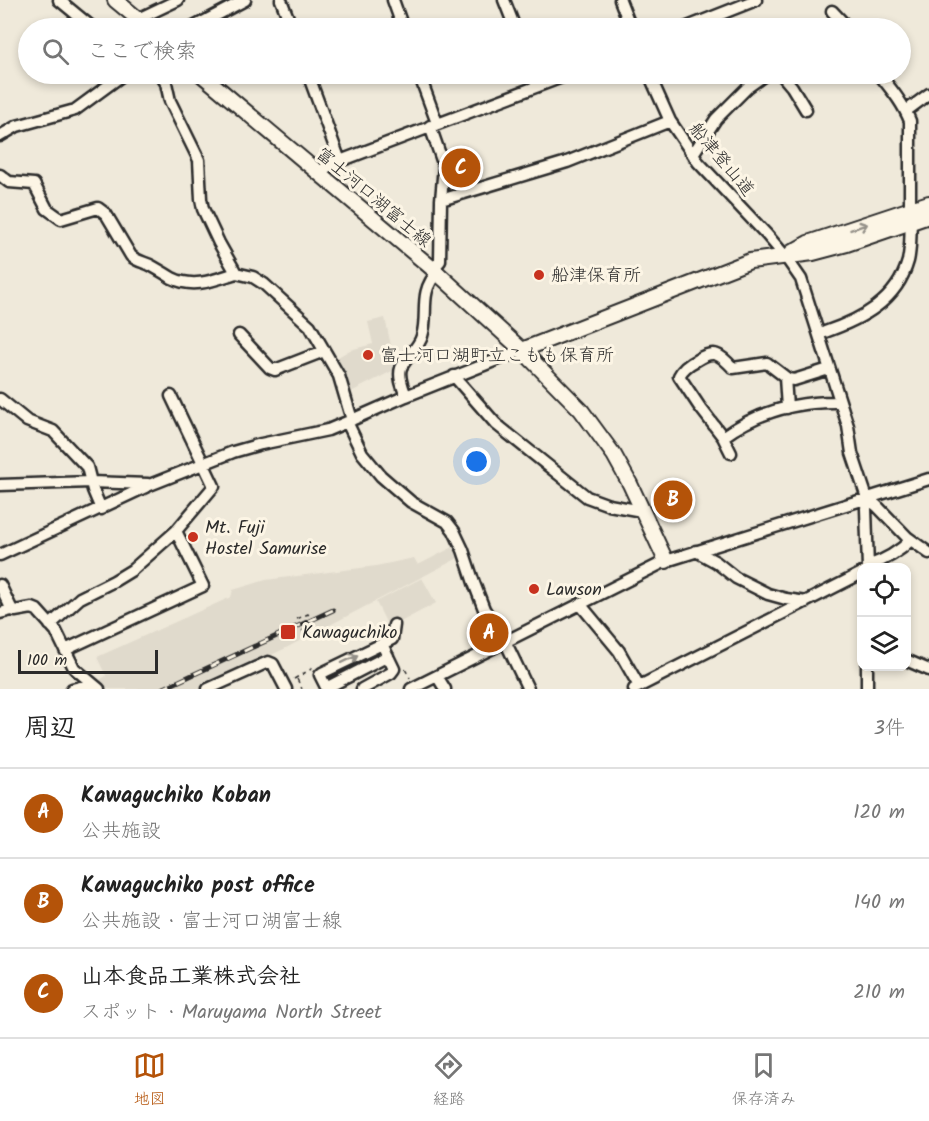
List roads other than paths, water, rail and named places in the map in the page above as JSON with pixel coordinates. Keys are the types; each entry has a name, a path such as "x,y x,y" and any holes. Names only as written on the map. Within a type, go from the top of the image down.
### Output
{"main road":[{"path":"115,0 137,18"},
{"name":"富士河口湖富士線","path":"213,84 435,271 522,350 582,410 614,455 666,561"},
{"path":"910,216 929,203"},
{"path":"522,350 750,261 785,256 808,243 910,216 929,216"}],"street":[{"path":"59,0 81,18"},
{"path":"140,18 178,0"},
{"path":"211,18 245,0"},
{"path":"281,0 288,18"},
{"path":"393,0 399,18"},
{"path":"504,0 511,18"},
{"path":"620,0 627,18"},
{"path":"707,18 742,2 756,0"},
{"path":"832,11 839,18"},
{"path":"0,136 17,126 75,110 110,84"},
{"path":"166,84 170,101 199,160 203,209 236,273"},
{"path":"312,84 340,161"},
{"path":"406,396 400,379 401,368 422,337 424,301 430,280 440,261 444,166 422,84"},
{"path":"317,172 434,124 543,84"},
{"name":"船津登山道","path":"653,84 670,121 698,162 785,256 801,279 848,426 852,453 867,498"},
{"path":"693,154 716,118 752,84"},
{"path":"789,84 806,110"},
{"path":"825,332 855,321 889,296 902,277 909,258 910,121 889,84"},
{"path":"906,111 929,94"},
{"path":"441,200 567,162 670,121"},
{"path":"0,175 9,182 34,184 47,209 61,219 98,208 106,214 131,256 150,264 173,279 194,284 236,273 254,277 310,326 339,376 350,421 362,453 381,476 411,502 447,522 454,531 464,550 484,609 505,641 528,689"},
{"path":"239,335 270,368 275,370 324,351"},
{"path":"0,555 152,484 233,452 328,430 454,376 522,350"},
{"path":"731,453 723,437 679,376 682,370 707,353 724,358 733,368 767,363 788,380 829,369"},
{"path":"454,376 496,424 587,497 609,505 642,511"},
{"path":"785,376 787,408"},
{"path":"50,625 80,598 132,570 176,531 214,486 171,396"},
{"path":"0,399 27,421 52,431 87,467 101,509"},
{"path":"723,437 761,414 819,401 840,402"},
{"path":"411,689 666,561 929,478"},
{"path":"0,485 91,482 152,484"},
{"path":"867,498 911,540 929,553"},
{"path":"866,563 867,498"},
{"path":"65,650 203,586 176,531"},
{"path":"879,563 898,552 911,540"},
{"path":"696,551 717,562 736,578 768,594 806,602"},
{"path":"580,604 619,651 636,688 857,574"},
{"path":"0,585 12,610"},
{"path":"0,613 32,608 37,610 56,631 74,668 96,686"},
{"path":"388,656 326,688 320,678 322,673 392,639 394,625"},
{"path":"362,689 393,671 394,667 382,644"},
{"path":"208,689 268,662 273,664 286,689"},
{"path":"911,662 929,670"},
{"path":"867,671 867,689"},
{"path":"437,676 445,689"},
{"path":"72,689 96,686"}],"railway":[{"path":"162,689 333,610"}],"place":[{"name":"山本食品工業株式会社","path":"461,168"},
{"name":"船津保育所","path":"539,275"},
{"name":"富士河口湖町立こもも保育所","path":"368,355"},
{"name":"Kawaguchiko post office","path":"673,500"},
{"name":"Mt. Fuji Hostel Samurise","path":"193,537"},
{"name":"Lawson","path":"534,589"},
{"name":"Kawaguchiko","path":"288,632"},
{"name":"Kawaguchiko Koban","path":"489,633"}]}
